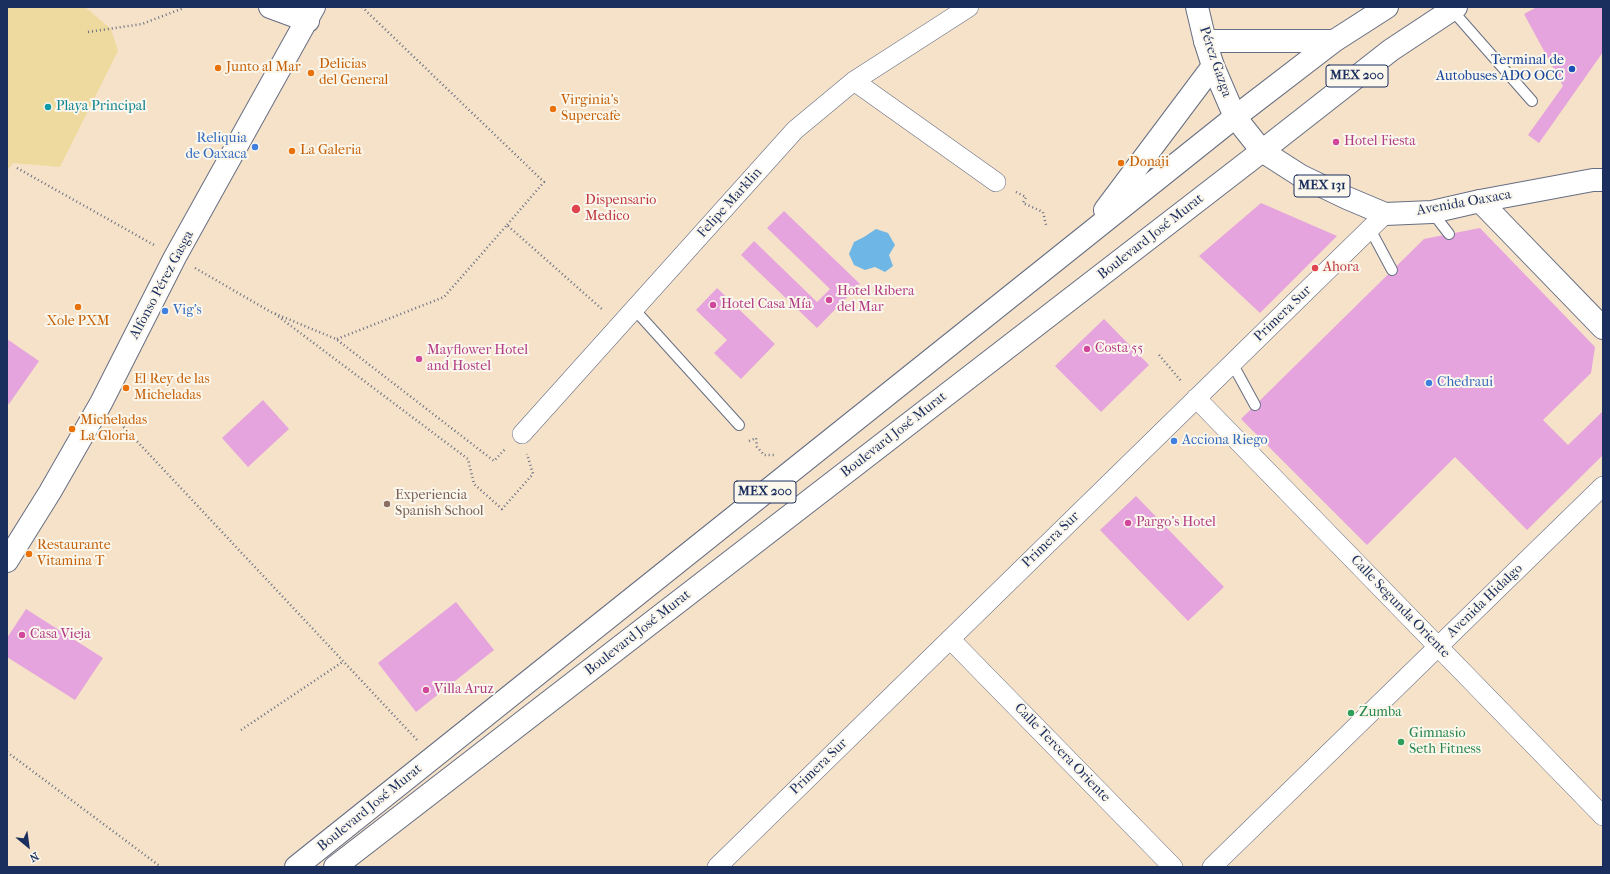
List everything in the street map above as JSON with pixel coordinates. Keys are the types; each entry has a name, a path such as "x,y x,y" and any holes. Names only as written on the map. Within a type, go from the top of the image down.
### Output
{"main road":[{"path":"270,7 311,14"},
{"name":"Pérez Gazga","path":"1197,7 1213,66 1235,117"},
{"name":"Boulevard José Murat","path":"296,867 1235,117 1334,41 1387,7"},
{"name":"Boulevard José Murat","path":"335,867 1391,50 1454,8"},
{"name":"Alfonso Pérez Gasga","path":"7,562 50,492 101,403 175,257 311,14"},
{"path":"1205,41 1334,41"},
{"path":"1086,236 1213,66"},
{"name":"Avenida Oaxaca","path":"1235,117 1262,151 1301,176 1347,198 1377,221 1432,212 1480,201 1593,180 1603,180"},
{"path":"1480,201 1603,328"}],"street":[{"name":"Felipe Marklin","path":"515,440 795,130 854,81 969,7"},
{"path":"854,81 996,182"},
{"name":"Primera Sur","path":"717,867 1377,221"},
{"name":"Calle Segunda Oriente","path":"1196,398 1603,816"},
{"name":"Avenida Hidalgo","path":"1212,867 1603,486"},
{"name":"Calle Tercera Oriente","path":"950,639 1173,867"}],"lane":[{"path":"1454,8 1532,101"},
{"path":"1432,212 1449,234"},
{"path":"1377,221 1392,270"},
{"path":"634,309 739,425"},
{"path":"1232,363 1255,405"}],"path":[{"path":"88,32 142,24 181,10 184,7"},
{"path":"336,339 444,297 544,182 362,7"},
{"path":"17,168 271,312 468,459 474,484 502,509 533,474 515,440 494,461 336,339 271,312"},
{"path":"996,182 1026,197 1023,203 1043,212 1046,225"},
{"path":"506,225 620,325"},
{"path":"1159,355 1196,398"},
{"path":"101,403 433,757"},
{"path":"739,425 740,437 744,443 756,438 757,448 764,455 778,455 787,447 801,464"},
{"path":"241,730 344,662"},
{"path":"7,752 161,867"}],"sand":[{"name":"Playa Principal","path":"7,7 85,7 111,29 118,51 60,167 13,163 7,171"}],"water":[{"path":"876,229 888,233 895,245 889,255 893,266 885,272 875,267 865,270 854,265 849,254 854,242"}],"building":[{"name":"Terminal de Autobuses ADO OCC","path":"1537,7 1603,7 1603,52 1539,143 1528,135 1563,86 1524,14"},
{"path":"1261,203 1337,236 1260,313 1199,256"},
{"path":"784,211 860,284 817,328 741,255 754,241 817,302 830,289 767,228"},
{"name":"Chedraui","path":"1480,228 1595,347 1591,373 1543,420 1568,445 1603,411 1603,455 1527,530 1455,457 1367,545 1241,419 1424,239"},
{"path":"717,288 775,344 741,379 714,353 727,340 696,310"},
{"path":"1104,319 1149,365 1101,412 1055,366"},
{"path":"7,339 39,361 9,404 7,403"},
{"path":"263,400 289,429 248,467 222,438"},
{"path":"1136,496 1224,587 1188,621 1100,530"},
{"path":"456,602 494,650 416,712 378,663"},
{"path":"26,609 103,658 75,700 7,657 7,638"}],"place":[{"name":"Junto al Mar","path":"218,68"},
{"name":"Terminal de Autobuses ADO OCC","path":"1572,69"},
{"name":"Delicias del General","path":"311,73"},
{"name":"Playa Principal","path":"48,107"},
{"name":"Virginia's Supercafe","path":"553,109"},
{"name":"Hotel Fiesta","path":"1336,142"},
{"name":"Reliquia de Oaxaca","path":"255,147"},
{"name":"La Galeria","path":"292,151"},
{"name":"Donaji","path":"1121,163"},
{"name":"Dispensario Medico","path":"576,209"},
{"name":"Ahora","path":"1315,268"},
{"name":"Hotel Ribera del Mar","path":"829,300"},
{"name":"Hotel Casa Mía","path":"713,305"},
{"name":"Xole PXM","path":"78,307"},
{"name":"Vig's","path":"165,311"},
{"name":"Costa 55","path":"1087,349"},
{"name":"Mayflower Hotel and Hostel","path":"419,359"},
{"name":"Chedraui","path":"1429,383"},
{"name":"El Rey de las Micheladas","path":"126,388"},
{"name":"Micheladas La Gloria","path":"72,429"},
{"name":"Acciona Riego","path":"1174,441"},
{"name":"Experiencia Spanish School","path":"387,504"},
{"name":"Pargo's Hotel","path":"1128,523"},
{"name":"Restaurante Vitamina T","path":"29,554"},
{"name":"Casa Vieja","path":"22,635"},
{"name":"Villa Aruz","path":"426,690"},
{"name":"Zumba","path":"1351,713"},
{"name":"Gimnasio Seth Fitness","path":"1401,742"}]}
